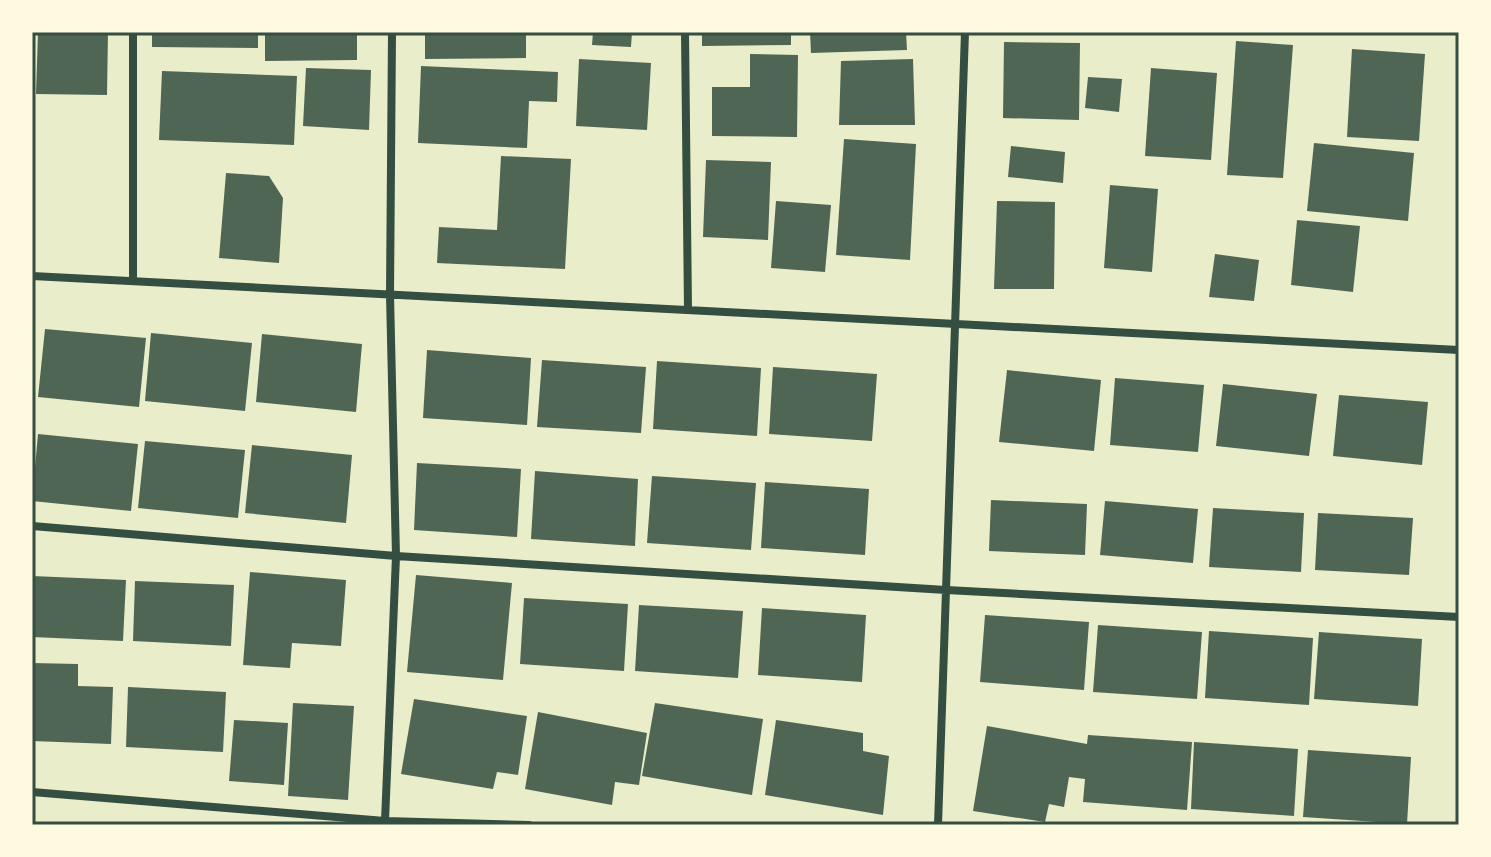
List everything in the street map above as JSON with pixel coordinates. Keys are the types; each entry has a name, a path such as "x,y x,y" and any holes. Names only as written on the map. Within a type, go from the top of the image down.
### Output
{"street":[{"path":"133,32 133,281"},
{"path":"385,821 396,556 390,295 392,32"},
{"path":"685,32 688,310"},
{"path":"938,825 965,32"},
{"path":"32,276 1459,350"},
{"path":"32,526 396,556 946,590 1459,617"},
{"path":"32,792 385,821 529,825"}],"building":[{"path":"38,32 108,32 107,95 36,94"},
{"path":"152,32 258,32 258,48 152,47"},
{"path":"265,32 357,32 357,60 265,61"},
{"path":"425,32 526,32 526,58 425,59"},
{"path":"593,32 632,32 631,47 592,45"},
{"path":"702,32 791,32 791,45 702,46"},
{"path":"810,32 906,32 907,50 811,53"},
{"path":"1236,41 1293,45 1283,178 1227,175"},
{"path":"1004,42 1080,43 1079,120 1003,118"},
{"path":"1352,49 1425,54 1419,141 1347,137"},
{"path":"750,54 798,55 797,137 712,136 712,87 750,87"},
{"path":"579,59 651,63 647,130 576,126"},
{"path":"913,59 915,125 839,125 841,61"},
{"path":"421,66 558,72 557,102 529,101 527,148 418,143"},
{"path":"306,68 371,70 369,130 303,126"},
{"path":"1151,68 1217,73 1211,160 1145,156"},
{"path":"162,71 297,76 294,145 159,140"},
{"path":"1088,77 1122,79 1119,112 1085,108"},
{"path":"844,139 916,144 910,260 836,255"},
{"path":"1314,143 1414,153 1408,221 1307,211"},
{"path":"1011,146 1065,152 1063,183 1008,177"},
{"path":"501,156 571,159 565,269 437,263 439,227 497,230"},
{"path":"706,160 771,162 768,240 703,237"},
{"path":"226,173 269,176 283,198 279,263 219,258"},
{"path":"1110,185 1158,189 1152,272 1104,268"},
{"path":"776,201 831,205 825,272 771,268"},
{"path":"997,201 1055,202 1054,289 994,289"},
{"path":"1297,220 1360,226 1353,292 1291,285"},
{"path":"1215,254 1259,260 1254,301 1209,297"},
{"path":"45,329 146,338 139,407 38,397"},
{"path":"151,333 252,343 245,411 145,401"},
{"path":"262,334 362,344 356,412 256,402"},
{"path":"427,350 531,358 527,425 423,418"},
{"path":"542,360 646,367 641,433 537,427"},
{"path":"657,361 761,368 757,436 653,429"},
{"path":"773,367 877,374 872,441 769,434"},
{"path":"1007,370 1101,380 1094,451 999,442"},
{"path":"1115,378 1204,385 1198,452 1110,445"},
{"path":"1223,384 1317,394 1309,456 1216,446"},
{"path":"1339,395 1428,402 1422,465 1333,456"},
{"path":"38,434 138,444 131,511 32,501"},
{"path":"145,441 245,450 238,518 138,508"},
{"path":"252,445 352,455 346,523 245,513"},
{"path":"417,463 521,469 517,537 414,530"},
{"path":"535,471 638,479 635,546 531,539"},
{"path":"652,476 756,483 751,550 647,543"},
{"path":"765,482 869,489 865,555 761,548"},
{"path":"991,500 1087,504 1085,555 989,551"},
{"path":"1105,501 1198,509 1193,563 1100,555"},
{"path":"1213,508 1304,513 1301,572 1209,567"},
{"path":"1318,513 1413,518 1409,575 1315,570"},
{"path":"250,572 346,580 341,646 292,643 290,668 243,665"},
{"path":"416,575 512,583 503,680 407,672"},
{"path":"32,576 126,580 123,641 32,637"},
{"path":"135,581 234,585 231,646 133,641"},
{"path":"524,598 628,604 624,671 520,664"},
{"path":"639,605 743,611 738,678 635,671"},
{"path":"762,608 866,615 862,682 758,675"},
{"path":"985,615 1089,622 1084,690 980,682"},
{"path":"1098,625 1202,632 1197,699 1093,692"},
{"path":"1209,631 1313,638 1309,705 1205,698"},
{"path":"1319,632 1422,639 1418,706 1314,699"},
{"path":"32,663 78,664 78,686 113,687 111,744 32,741"},
{"path":"128,687 226,692 223,752 126,747"},
{"path":"414,699 527,716 518,775 497,772 493,789 401,774"},
{"path":"293,703 354,706 348,800 288,796"},
{"path":"655,703 763,719 752,795 642,776"},
{"path":"538,712 647,733 639,785 615,782 612,805 525,789"},
{"path":"234,720 288,723 284,785 229,781"},
{"path":"776,720 863,733 863,751 889,756 883,815 765,795"},
{"path":"987,726 1087,744 1088,735 1192,742 1187,810 1083,802 1085,779 1069,777 1064,807 1049,804 1045,822 973,811"},
{"path":"1194,742 1298,749 1294,816 1191,809"},
{"path":"1308,750 1411,757 1407,824 1303,817"}]}
